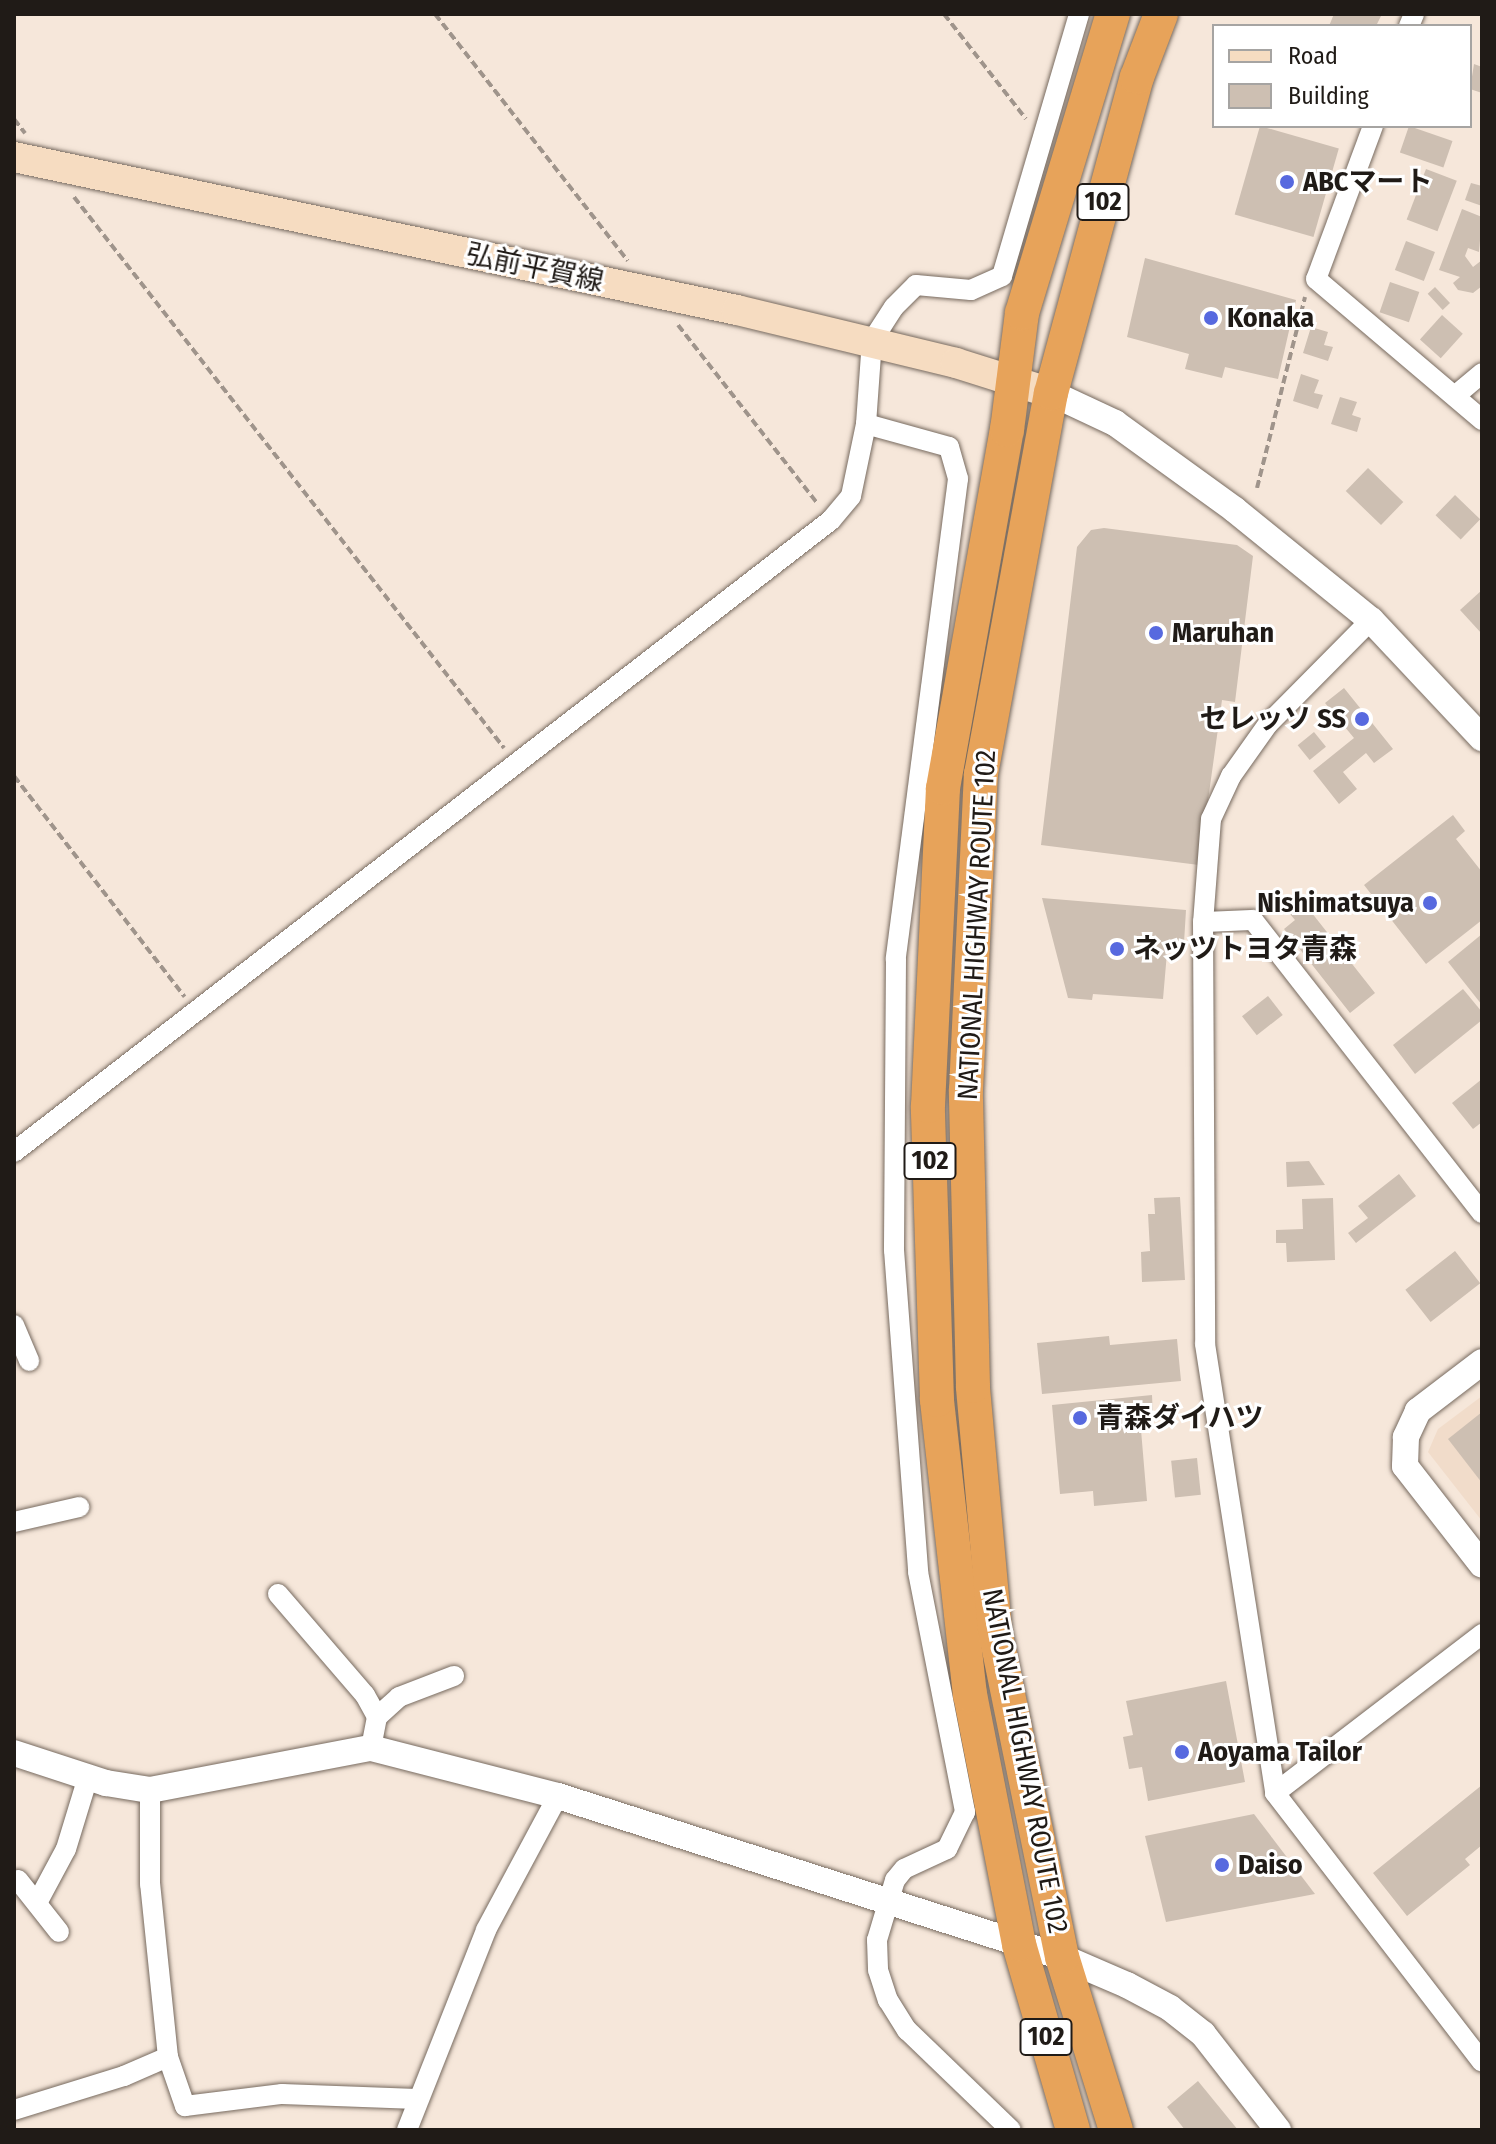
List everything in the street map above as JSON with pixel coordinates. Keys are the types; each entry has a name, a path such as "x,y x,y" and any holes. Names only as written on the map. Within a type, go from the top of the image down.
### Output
{"highway":[{"name":"NATIONAL HIGHWAY ROUTE 102","path":"1073,2130 1019,1944 970,1695 937,1400 928,1106 943,788 1015,379 1022,313 1113,14"},
{"name":"NATIONAL HIGHWAY ROUTE 102","path":"1116,2130 1062,1957 995,1630 973,1386 966,1090 981,774 1051,393 1137,77 1161,14"}],"main road":[{"name":"弘前平賀線","path":"14,157 872,341 1015,379 1051,393"}],"street":[{"path":"14,1152 831,520 851,496 866,424 872,341 916,285 971,290 1002,276 1040,136 1079,14"},
{"path":"1372,128 1316,279 1482,420"},
{"path":"1456,395 1482,373"},
{"path":"1051,393 1115,423 1175,465 1371,620 1480,732"},
{"path":"866,424 949,447 958,479 896,959 894,1250 918,1572 965,1812 947,1849 904,1869 887,1900 877,1940 888,2000 907,2030 1011,2130"},
{"path":"1371,620 1268,724 1231,776 1211,819 1203,922 1205,1344 1275,1793 1482,2062"},
{"path":"1203,922 1253,920 1482,1213"},
{"path":"14,1325 29,1361"},
{"path":"1482,1362 1418,1411 1406,1437 1405,1466 1482,1565"},
{"path":"14,1522 79,1507"},
{"path":"278,1594 365,1695 377,1717"},
{"path":"1275,1793 1482,1634"},
{"path":"371,1748 377,1717 399,1697 454,1676"},
{"path":"14,1753 88,1777 150,1790 371,1748 558,1796 1062,1957 1170,2008 1203,2034 1278,2130"},
{"path":"37,1903 66,1849 88,1777"},
{"path":"150,1790 150,1884 168,2057 185,2106 282,2094 417,2099"},
{"path":"407,2130 486,1930 558,1796"},
{"path":"18,1880 59,1932"},
{"path":"14,2110 124,2076 168,2057"}],"path":[{"path":"435,14 831,520"},
{"path":"944,14 1040,136"},
{"path":"49,164 516,764"},
{"path":"1257,488 1305,297 1316,279"},
{"path":"14,776 196,1011"}],"shaded area":[{"path":"1482,1396 1482,1521 1428,1452 1438,1429"}],"building":[{"path":"1334,14 1382,14 1377,24 1330,24"},
{"path":"1474,64 1482,67 1482,93 1472,90"},
{"name":"ABCマート","path":"1259,128 1339,149 1313,237 1235,214"},
{"path":"1408,128 1452,141 1443,167 1400,152"},
{"path":"1426,169 1457,181 1437,231 1407,219"},
{"path":"1471,183 1482,186 1482,206 1465,200"},
{"path":"1462,209 1482,217 1479,252 1468,248 1465,256 1473,267 1482,260 1482,286 1473,293 1458,290 1453,283 1460,277 1439,270"},
{"path":"1406,241 1435,252 1424,281 1395,270"},
{"name":"Konaka","path":"1145,258 1296,300 1278,379 1225,367 1222,378 1185,369 1189,354 1127,337"},
{"path":"1390,282 1419,292 1409,322 1380,312"},
{"path":"1435,287 1450,303 1443,310 1428,294"},
{"path":"1442,315 1463,334 1441,358 1420,340"},
{"path":"1311,327 1328,332 1324,345 1333,347 1328,361 1303,353"},
{"path":"1301,374 1319,380 1314,393 1323,395 1318,409 1293,401"},
{"path":"1340,397 1357,402 1352,415 1361,418 1357,432 1331,424"},
{"path":"1368,468 1403,502 1381,525 1346,491"},
{"path":"1455,495 1480,519 1461,539 1436,515"},
{"name":"Maruhan","path":"1104,528 1237,545 1253,556 1235,702 1222,700 1199,865 1041,845 1077,547 1091,530"},
{"path":"1482,590 1482,634 1460,610"},
{"path":"1344,688 1393,749 1374,763 1366,753 1343,772 1357,789 1339,804 1313,771 1354,738 1325,703"},
{"path":"1314,732 1326,747 1310,760 1298,745"},
{"name":"Nishimatsuya","path":"1453,815 1465,831 1456,839 1482,872 1482,920 1426,964 1364,885"},
{"path":"1042,898 1186,910 1184,943 1168,941 1163,999 1093,994 1092,1000 1068,998"},
{"path":"1304,903 1375,993 1350,1013 1284,929 1295,920 1290,914"},
{"path":"1482,934 1482,1005 1448,962"},
{"path":"1463,989 1482,1012 1482,1020 1415,1074 1393,1045"},
{"path":"1268,996 1283,1015 1257,1035 1242,1016"},
{"path":"1482,1079 1482,1122 1473,1129 1452,1103"},
{"path":"1309,1161 1325,1185 1287,1187 1286,1162"},
{"path":"1399,1174 1416,1196 1356,1243 1348,1233 1368,1218 1358,1206"},
{"path":"1180,1197 1185,1280 1142,1282 1141,1252 1150,1251 1148,1214 1155,1214 1154,1198"},
{"path":"1333,1198 1335,1260 1287,1262 1286,1243 1276,1243 1276,1230 1303,1229 1302,1199"},
{"path":"1455,1251 1480,1283 1431,1322 1405,1290"},
{"path":"1109,1336 1110,1345 1177,1339 1181,1381 1042,1394 1037,1343"},
{"path":"1152,1395 1153,1417 1140,1418 1147,1501 1094,1506 1093,1491 1060,1494 1052,1405"},
{"path":"1482,1412 1482,1483 1448,1439"},
{"path":"1197,1458 1201,1495 1175,1498 1171,1461"},
{"name":"Aoyama Tailor","path":"1226,1681 1245,1782 1148,1801 1142,1767 1129,1769 1123,1737 1133,1735 1126,1701"},
{"path":"1482,1785 1482,1845 1465,1859 1470,1865 1407,1916 1373,1873"},
{"name":"Daiso","path":"1254,1814 1315,1894 1166,1922 1145,1836"},
{"path":"1198,2081 1238,2130 1185,2130 1167,2107"}],"place":[{"name":"ABCマート","path":"1287,182"},
{"name":"Konaka","path":"1211,318"},
{"name":"Maruhan","path":"1156,633"},
{"name":"セレッソ SS","path":"1362,719"},
{"name":"Nishimatsuya","path":"1430,903"},
{"name":"ネッツトヨタ青森","path":"1117,949"},
{"name":"青森ダイハツ","path":"1080,1418"},
{"name":"Aoyama Tailor","path":"1182,1752"},
{"name":"Daiso","path":"1222,1865"}]}
